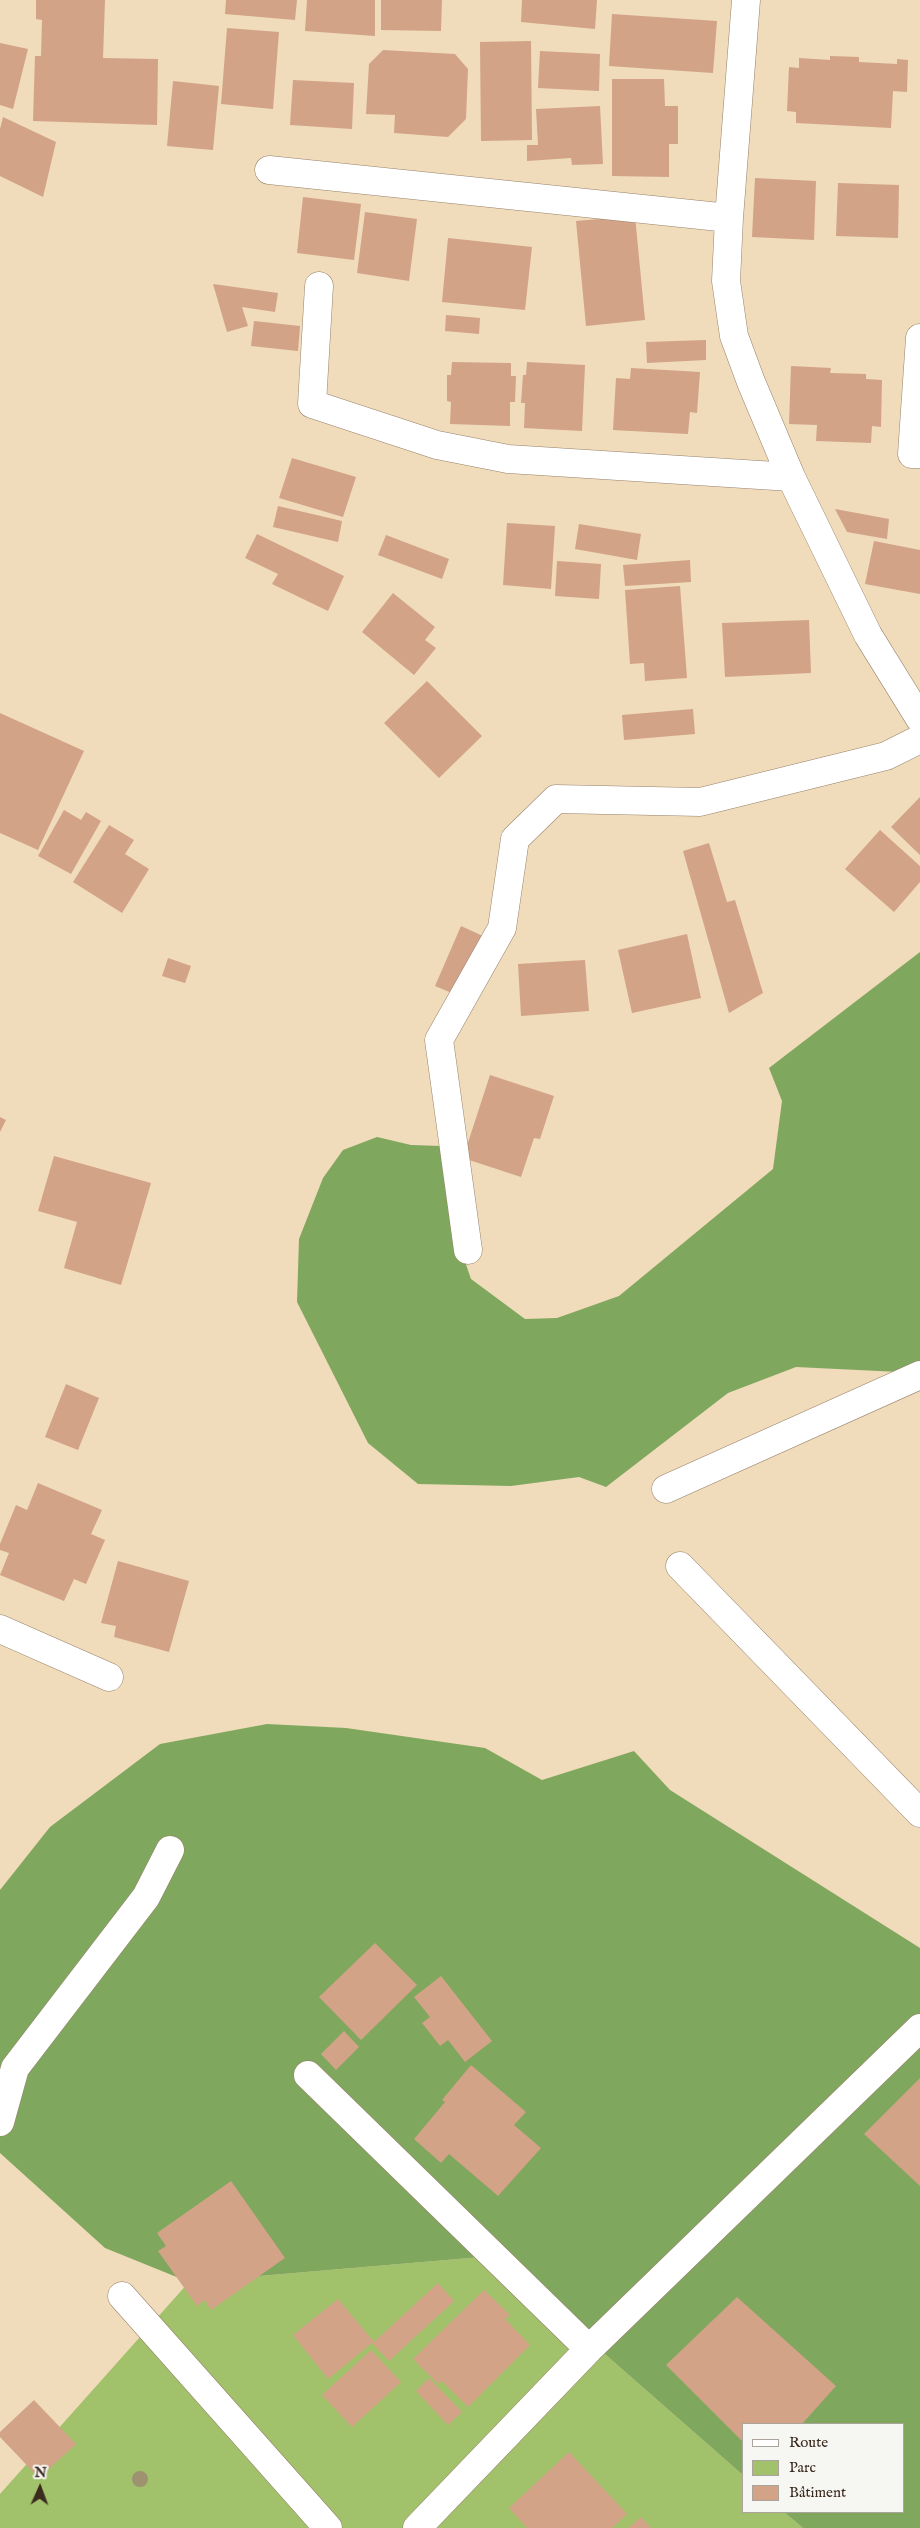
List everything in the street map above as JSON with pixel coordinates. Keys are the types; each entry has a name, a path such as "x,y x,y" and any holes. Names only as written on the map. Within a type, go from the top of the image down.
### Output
{"street":[{"path":"746,0 726,281 734,336 791,477 868,635 920,719"},
{"path":"269,170 729,218"},
{"path":"319,286 312,404 437,445 508,459 791,477"},
{"path":"920,338 912,454 920,454"},
{"path":"468,1250 439,1040 502,928 514,840 556,799 700,802 886,756 920,739"},
{"path":"666,1489 920,1375"},
{"path":"680,1566 920,1813"},
{"path":"0,1629 109,1678"},
{"path":"0,2122 15,2068 146,1897 170,1850"},
{"path":"417,2528 589,2348 920,2028"},
{"path":"308,2074 589,2348"},
{"path":"122,2296 328,2528"}],"green space":[{"path":"920,952 920,1373 796,1367 728,1393 606,1487 579,1477 511,1486 418,1484 368,1443 297,1302 299,1239 323,1178 343,1150 377,1137 411,1145 441,1146 461,1250 471,1279 525,1319 557,1318 619,1296 773,1169 782,1101 769,1068"},
{"path":"267,1724 346,1728 485,1748 542,1780 634,1751 670,1790 920,1948 920,2528 803,2528 785,2513 905,2513 905,2423 742,2423 742,2474 493,2256 189,2282 105,2248 0,2153 0,1890 50,1827 160,1744"},
{"path":"493,2256 742,2474 742,2513 785,2513 803,2528 0,2528 0,2494 189,2282"}],"building":[{"path":"36,0 105,0 103,58 158,59 157,125 33,121 35,56 41,56 42,20 36,19"},
{"path":"226,0 297,0 295,20 225,14"},
{"path":"307,0 375,0 375,36 305,31"},
{"path":"381,0 442,0 441,31 381,30"},
{"path":"522,0 597,0 595,29 521,22"},
{"path":"612,14 717,21 713,73 609,66"},
{"path":"227,28 279,32 273,109 221,104"},
{"path":"531,41 532,140 481,141 480,42"},
{"path":"0,43 28,49 13,109 0,105"},
{"path":"383,50 455,54 468,69 466,119 448,137 394,133 395,115 366,114 369,64"},
{"path":"540,51 600,54 599,91 538,88"},
{"path":"830,56 859,57 859,62 897,64 897,59 908,60 907,92 893,91 891,128 796,123 796,112 787,111 789,67 799,68 799,58 830,60"},
{"path":"612,79 664,79 665,106 678,106 678,144 669,144 669,177 612,176"},
{"path":"293,80 354,83 352,129 290,125"},
{"path":"173,81 219,86 213,150 167,146"},
{"path":"600,106 603,164 572,165 571,158 527,161 527,145 538,145 536,109"},
{"path":"3,117 56,142 43,197 0,176 0,129"},
{"path":"755,178 816,181 814,240 752,237"},
{"path":"838,183 899,185 898,238 836,236"},
{"path":"303,197 361,204 354,260 297,253"},
{"path":"365,212 417,219 409,281 357,273"},
{"path":"635,216 645,320 586,326 576,221"},
{"path":"448,238 532,247 525,310 442,302"},
{"path":"213,284 278,293 275,312 242,307 248,326 227,332"},
{"path":"446,315 480,318 479,334 445,331"},
{"path":"254,321 300,326 298,351 251,346"},
{"path":"706,340 706,360 647,363 646,342"},
{"path":"452,362 511,363 511,376 516,376 515,402 510,402 510,426 450,424 451,402 447,401 447,375 451,375"},
{"path":"527,362 585,365 582,431 524,428 525,403 521,403 523,375 526,375"},
{"path":"791,366 831,368 830,373 866,374 866,379 882,380 881,427 872,426 871,443 816,441 817,425 789,424"},
{"path":"631,368 700,372 697,413 690,412 688,434 613,430 616,378 630,379"},
{"path":"292,458 356,477 343,517 279,498"},
{"path":"278,506 342,521 338,542 273,527"},
{"path":"835,509 889,519 887,539 847,532"},
{"path":"507,523 555,526 551,589 503,585"},
{"path":"579,524 641,534 637,560 575,549"},
{"path":"257,534 344,576 328,611 272,584 278,574 245,558"},
{"path":"386,535 449,559 442,579 378,555"},
{"path":"874,541 920,550 920,594 865,584"},
{"path":"690,560 691,582 625,586 623,565"},
{"path":"557,561 601,564 599,599 555,596"},
{"path":"680,586 687,678 645,681 644,663 630,664 625,590"},
{"path":"393,593 435,627 425,640 436,648 414,675 362,632"},
{"path":"809,620 811,673 725,677 722,623"},
{"path":"427,681 482,736 439,778 384,723"},
{"path":"693,709 695,734 624,740 622,715"},
{"path":"0,713 84,751 38,850 0,833"},
{"path":"920,797 920,855 891,827"},
{"path":"64,810 81,820 86,812 101,821 71,874 38,856"},
{"path":"109,825 134,840 125,854 149,869 122,913 73,882"},
{"path":"880,830 920,866 920,882 894,912 845,869"},
{"path":"709,843 727,902 735,900 763,993 729,1013 683,851"},
{"path":"461,926 485,937 459,996 435,986"},
{"path":"687,934 701,998 632,1013 618,950"},
{"path":"168,958 191,966 185,983 162,976"},
{"path":"585,960 589,1011 521,1016 518,964"},
{"path":"490,1075 554,1096 540,1139 534,1138 521,1177 463,1158"},
{"path":"0,1117 6,1120 0,1132"},
{"path":"54,1156 151,1183 121,1285 64,1268 77,1222 38,1211"},
{"path":"66,1384 99,1398 78,1450 45,1437"},
{"path":"38,1483 102,1510 91,1534 105,1540 86,1584 74,1579 64,1601 0,1575 9,1553 0,1550 0,1544 16,1505 27,1510"},
{"path":"118,1561 189,1581 169,1652 114,1637 116,1626 101,1623"},
{"path":"375,1943 417,1985 361,2040 319,1997"},
{"path":"441,1976 492,2041 465,2062 448,2040 440,2046 422,2023 430,2017 414,1997"},
{"path":"344,2031 359,2047 336,2070 321,2054"},
{"path":"471,2065 526,2112 514,2125 541,2148 498,2196 449,2154 441,2163 414,2139 445,2102 442,2100"},
{"path":"920,2078 920,2186 864,2134"},
{"path":"231,2181 285,2258 211,2310 205,2300 197,2306 158,2251 166,2246 157,2233"},
{"path":"438,2283 454,2301 389,2361 372,2343 328,2379 293,2335 338,2299 374,2342"},
{"path":"484,2290 510,2315 505,2319 530,2345 468,2407 442,2381 438,2384 413,2359"},
{"path":"737,2297 836,2386 803,2423 742,2423 742,2441 666,2365"},
{"path":"371,2350 401,2382 352,2427 322,2395"},
{"path":"429,2378 462,2412 448,2425 416,2391"},
{"path":"34,2400 76,2444 39,2478 0,2437 0,2432"},
{"path":"569,2452 627,2514 612,2528 527,2528 509,2508"},
{"path":"641,2517 651,2528 628,2528"}]}
